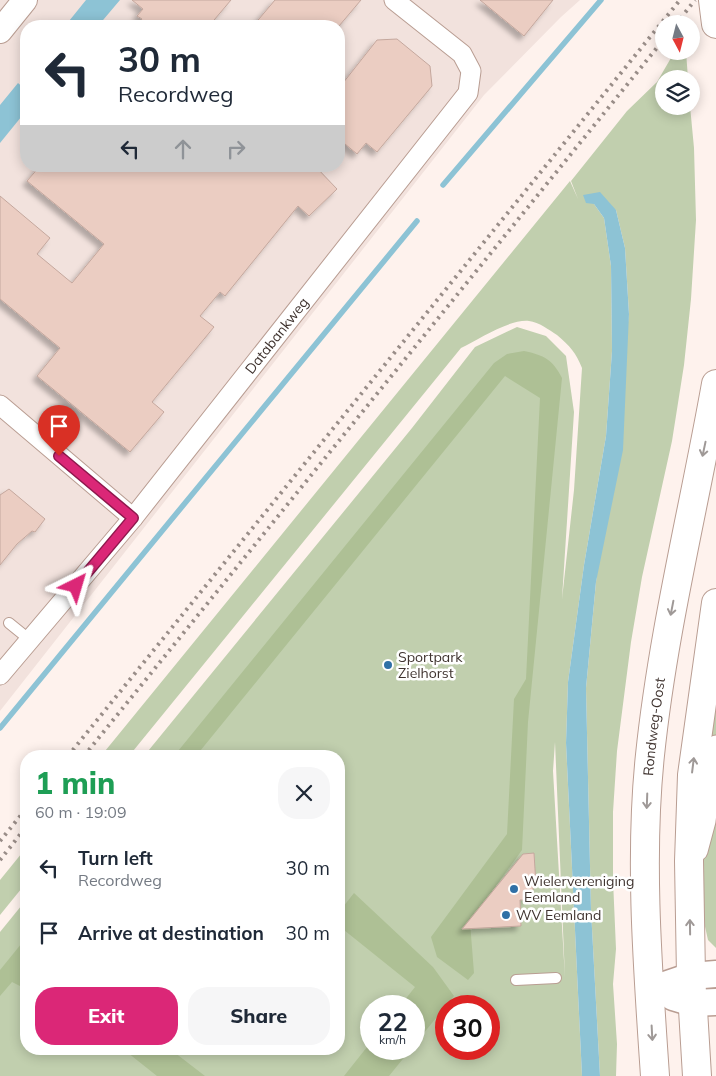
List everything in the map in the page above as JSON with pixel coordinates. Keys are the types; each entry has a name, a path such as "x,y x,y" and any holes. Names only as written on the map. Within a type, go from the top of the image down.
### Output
{"main road":[{"path":"713,0 716,24"},
{"name":"Rondweg-Oost","path":"655,1076 647,922 646,848 650,756 661,666 716,384"},
{"path":"697,1076 704,1002 704,975 690,882 692,775 716,603"},
{"path":"650,990 704,975"},
{"path":"650,990 704,1002"}],"street":[{"path":"0,31 25,0"},
{"name":"Databankweg","path":"0,676 133,518 468,93 471,71 462,54 394,0"},
{"path":"0,406 133,518"},
{"path":"708,653 716,687"},
{"path":"690,882 706,821 716,745"}],"lane":[{"path":"9,623 30,640"},
{"path":"516,980 556,978"}],"shaded area":[{"path":"0,0 580,0 484,95 0,711"}],"green space":[{"name":"Sportpark Zielhorst","path":"670,60 687,60 687,70 664,70"},
{"name":"Sportpark Zielhorst","path":"655,84 655,115 691,115 694,148 696,220 691,299 684,365 672,441 642,577 631,642 617,751 613,812 616,949 613,984 617,1044 616,1076 600,1076 591,910 586,688 596,582 629,314 625,248 616,210 594,204 604,218 611,266 612,351 606,436 584,565 568,682 566,743 582,1076 0,1076 0,932 20,907 20,1055 345,1055 345,750 149,750 412,428 475,347 517,327 546,336 566,356 574,412 562,599 574,490 582,368 569,346 557,335 536,323 521,321 503,326 461,348 134,750 106,750 570,181 578,199 571,181 627,111","holes":["555,742 565,978 553,771"]},
{"path":"524,351 537,354 547,359 562,378 528,722 522,850 470,922 474,973 468,980 437,957 431,937 507,834 514,699 526,679 540,398 505,376 201,750 179,750 494,363 507,354"},
{"path":"716,678 716,948 708,940 704,922 701,826"},
{"path":"20,855 20,890 0,915 0,880"},
{"path":"354,893 433,967 453,995 435,995 435,1019 425,1032 425,995 409,995 415,987 345,931 345,904"},
{"path":"20,945 20,986 12,982 0,996 0,970"},
{"path":"131,1055 178,1055 205,1076 157,1076"},
{"path":"360,1056 360,1060 402,1060 389,1076 344,1076"}],"water":[{"path":"86,0 120,0 103,20 70,20"},
{"path":"18,83 20,85 20,118 0,143 0,105"},
{"path":"600,192 616,210 625,248 629,314 623,450 596,582 586,688 591,910 600,1076 582,1076 566,743 568,682 584,565 606,436 612,351 611,266 604,218 594,204 586,203 583,195"}],"building":[{"path":"132,0 231,0 214,20 141,20 137,16 143,9"},
{"path":"275,0 361,0 344,20 258,20"},
{"path":"480,0 553,0 524,36"},
{"path":"397,39 430,66 432,86 377,152 366,143 357,154 345,144 345,80 377,40"},
{"path":"35,172 321,172 337,189 309,216 298,206 225,296 220,292 200,316 214,327 152,402 164,412 130,452 37,376 60,348 0,299 0,196 50,238 37,254 72,283 104,244 27,181"},
{"path":"9,489 45,519 35,532 32,531 17,544 0,565 0,495"},
{"name":"Wielervereniging Eemland","path":"534,853 536,885 533,885 533,893 525,893 526,900 520,900 521,926 462,929 523,854"}],"waterway":[{"path":"443,185 601,0"},
{"path":"0,728 417,221"}],"railway":[{"path":"73,750 680,0"},
{"path":"683,15 695,0"},
{"path":"89,750 655,50"},
{"path":"0,841 20,816"},
{"path":"0,860 20,835"}],"place":[{"name":"Sportpark Zielhorst","path":"388,665"},
{"name":"Wielervereniging Eemland","path":"514,889"},
{"name":"WV Eemland","path":"506,915"}],"route":[{"path":"59,456 133,518 76,586"}]}
